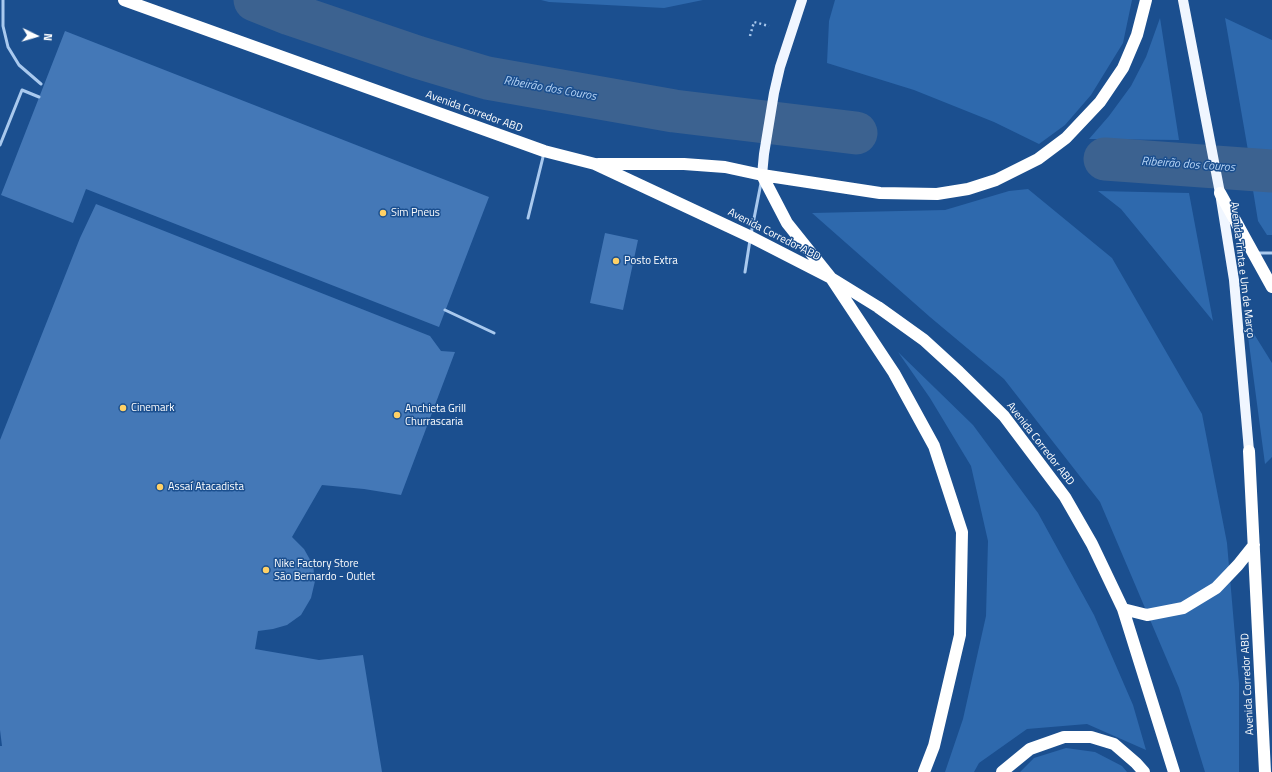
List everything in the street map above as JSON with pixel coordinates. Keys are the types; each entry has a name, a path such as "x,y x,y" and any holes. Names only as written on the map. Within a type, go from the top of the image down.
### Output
{"highway":[{"name":"Avenida Corredor ABD","path":"124,0 544,151 595,164 751,237 831,278 878,307 924,340 1004,416 1065,497 1092,544 1123,609 1174,772"},
{"path":"595,164 684,164 725,167 762,175 880,193 937,194 968,189 996,180 1038,159 1066,138 1100,102 1123,68 1137,35 1146,0"},
{"path":"762,175 787,224 831,278 894,373 934,446 962,532 960,635 934,746 924,772"},
{"path":"1220,193 1272,287"},
{"name":"Avenida Corredor ABD","path":"1249,451 1265,772"},
{"path":"1123,609 1147,616 1182,608 1216,588 1238,565 1254,545"},
{"path":"1002,772 1030,749 1064,737 1091,737 1114,744 1144,772"}],"main road":[{"path":"762,175 774,93 780,67 802,0"},
{"name":"Avenida Trinta e Um de Março","path":"1183,0 1220,193 1234,280 1249,451"}],"lane":[{"path":"3,0 3,26 8,47 19,65 41,84"},
{"path":"0,145 22,90 39,97"},
{"path":"528,218 544,151"},
{"path":"745,272 762,175"},
{"path":"1252,253 1272,253"},
{"path":"445,310 494,333"}],"path":[{"path":"750,36 754,22 769,26"}],"shaded area":[{"path":"541,0 703,0 664,8 549,2"},
{"path":"835,0 1132,0 1123,43 1091,95 1065,125 1039,144 994,122 914,90 827,63 829,21"},
{"path":"1160,18 1179,140 1089,139 1109,116 1131,86 1146,57"},
{"path":"1225,18 1272,40 1272,164 1250,162"},
{"path":"1251,178 1272,179 1272,235 1267,235 1258,221"},
{"path":"1028,189 1112,258 1202,414 1227,543 1239,683 1239,772 1205,772 1179,688 1100,502 1004,379 930,317 812,213 945,210 1009,191"},
{"path":"1098,191 1189,193 1213,321 1121,209"},
{"path":"1246,321 1272,363 1272,457 1265,464"},
{"path":"898,352 973,425 1038,513 1094,615 1133,705 1146,750 1087,724 1027,729 979,763 974,772 945,772 963,719 986,616 988,541 971,466 930,398"},
{"path":"1066,748 1095,752 1122,766 1127,772 1020,772 1034,758"}],"building":[{"path":"65,31 489,197 439,327 86,189 73,223 1,195"},
{"name":"Assaí Atacadista","path":"96,204 430,336 441,351 455,352 401,495 364,489 322,485 292,537 304,549 313,565 315,581 311,598 301,615 287,625 258,631 255,649 319,660 363,655 382,772 0,772 0,746 2,746 0,730 0,440 80,238"},
{"name":"Posto Extra","path":"605,233 638,240 623,310 590,303"}],"waterway":[{"name":"Ribeirão dos Couros","path":"255,0 290,14 417,57 487,78 674,111 856,133"},
{"name":"Ribeirão dos Couros","path":"1105,159 1272,171"}],"place":[{"name":"Sim Pneus","path":"383,213"},
{"name":"Posto Extra","path":"616,261"},
{"name":"Cinemark","path":"123,408"},
{"name":"Anchieta Grill Churrascaria","path":"397,415"},
{"name":"Assaí Atacadista","path":"160,487"},
{"name":"Nike Factory Store São Bernardo - Outlet","path":"266,570"}]}
